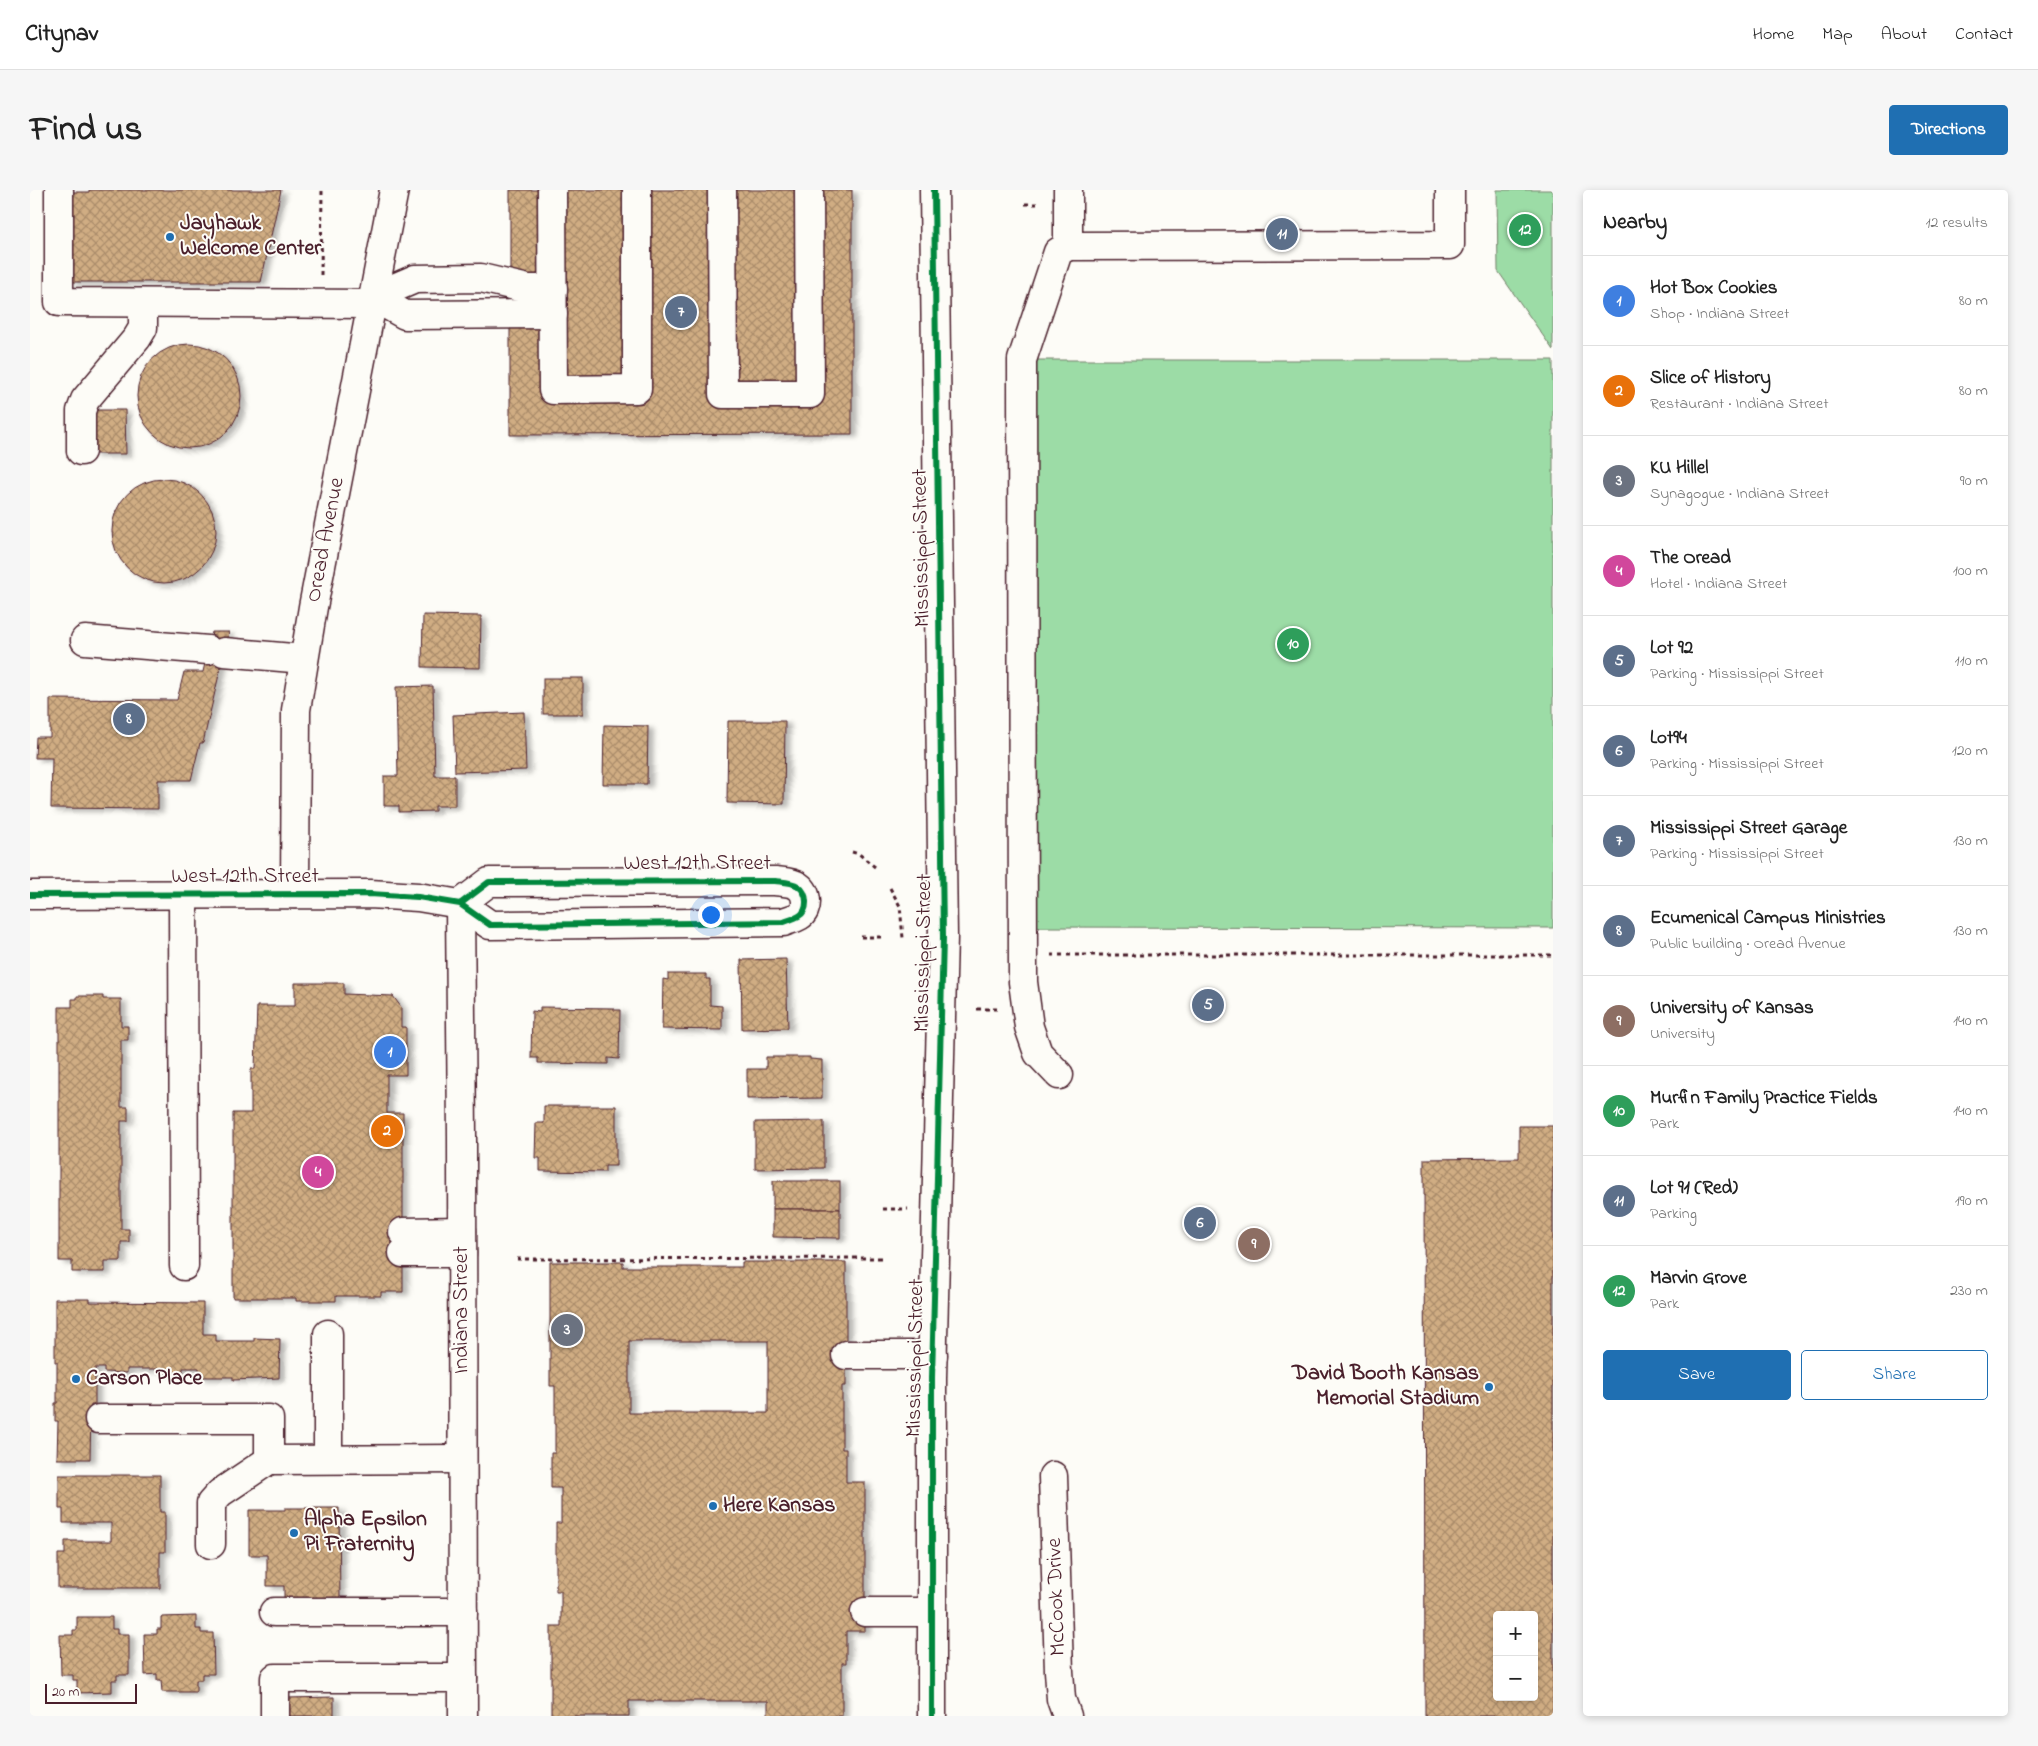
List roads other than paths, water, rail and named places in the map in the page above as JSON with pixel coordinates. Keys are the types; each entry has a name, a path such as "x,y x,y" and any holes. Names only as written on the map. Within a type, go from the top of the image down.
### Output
{"street":[{"path":"59,190 59,302 373,301 479,297 545,297"},
{"name":"Oread Avenue","path":"295,894 296,710 304,659 394,190"},
{"path":"552,190 545,297 553,390 638,389 637,190"},
{"path":"722,190 723,394 810,394 809,190"},
{"name":"Mississippi Street","path":"932,1716 932,1355 943,937 934,190"},
{"path":"1068,190 1068,246"},
{"path":"1058,1075 1038,1053 1029,1027 1024,982 1022,360 1058,252 1068,246 1450,245 1450,190"},
{"path":"81,450 81,411 85,400 137,338 143,328 143,303"},
{"path":"85,640 304,659"},
{"name":"West 12th Street","path":"30,895 370,894 418,897 460,904 490,925 784,922 800,916 807,900 804,891 798,886 775,880 488,882 460,904"},
{"path":"183,894 184,1266"},
{"name":"Indiana Street","path":"460,904 463,1716"},
{"path":"403,1242 462,1242"},
{"path":"328,1334 328,1459"},
{"path":"846,1355 932,1355"},
{"path":"99,1419 269,1419 269,1460"},
{"path":"211,1544 211,1503 220,1493 269,1460 462,1459"},
{"name":"McCook Drive","path":"1053,1476 1059,1672 1061,1699 1067,1716"},
{"path":"274,1612 463,1612"},
{"path":"865,1612 932,1612"},
{"path":"275,1716 275,1678 463,1678"}],"place":[{"name":"Marvin Grove","path":"1525,230"},
{"name":"Lot 91 (Red)","path":"1282,234"},
{"name":"Jayhawk Welcome Center","path":"170,237"},
{"name":"Mississippi Street Garage","path":"681,312"},
{"name":"Murfin Family Practice Fields","path":"1293,644"},
{"name":"Ecumenical Campus Ministries","path":"129,719"},
{"name":"Lot 92","path":"1208,1005"},
{"name":"Hot Box Cookies","path":"390,1052"},
{"name":"Slice of History","path":"387,1131"},
{"name":"The Oread","path":"318,1172"},
{"name":"Lot94","path":"1200,1223"},
{"name":"University of Kansas","path":"1254,1244"},
{"name":"KU Hillel","path":"567,1330"},
{"name":"Carson Place","path":"76,1379"},
{"name":"David Booth Kansas Memorial Stadium","path":"1489,1387"},
{"name":"Here Kansas","path":"713,1506"},
{"name":"Alpha Epsilon Pi Fraternity","path":"294,1533"}]}
